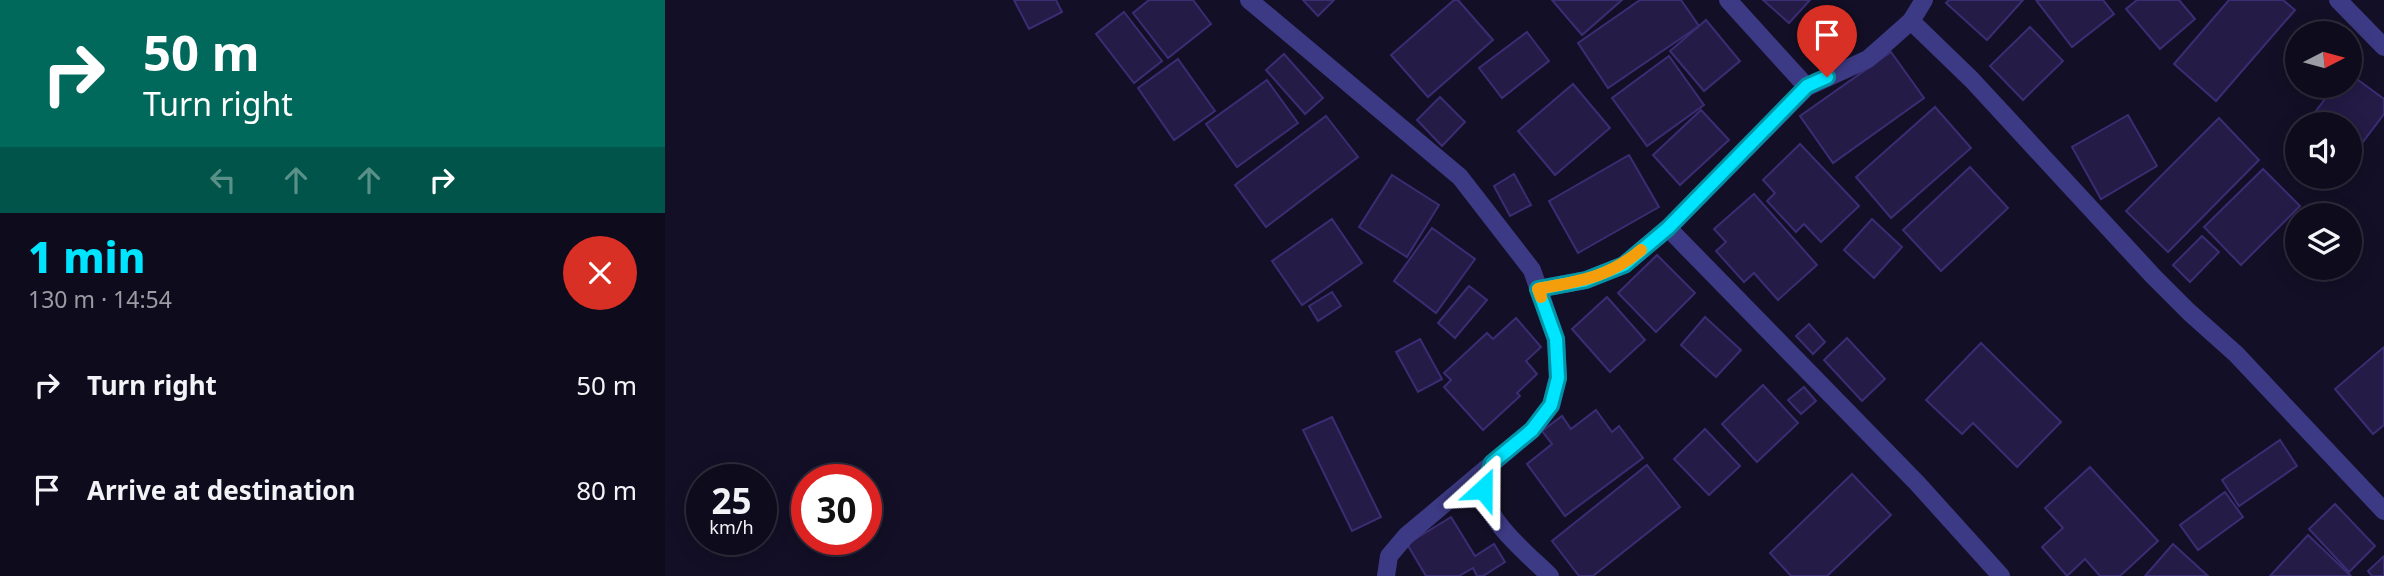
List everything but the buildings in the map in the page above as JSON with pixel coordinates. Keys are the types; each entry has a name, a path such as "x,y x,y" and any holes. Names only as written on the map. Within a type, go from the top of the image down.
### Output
{"street":[{"path":"1249,0 1460,177 1532,271 1556,339 1558,378 1551,405 1532,430 1406,536 1389,556 1386,576"},
{"path":"1728,0 1807,86"},
{"path":"1538,289 1586,280 1624,265 1668,228 1807,86 1868,59 1911,21 1924,0"},
{"path":"2339,0 2384,47"},
{"path":"1911,21 1972,80 2153,276 2189,313 2236,354 2384,511"},
{"path":"1668,228 1917,483 2001,576"},
{"path":"1492,463 1483,489 1489,510 1506,533 1550,576"}],"slow traffic":[{"path":"1541,297 1538,289 1586,280 1624,265 1641,250"}],"route":[{"path":"1483,489 1492,463 1532,430 1551,405 1558,378 1556,339 1538,289 1586,280 1624,265 1668,228 1807,86 1827,77"}]}
